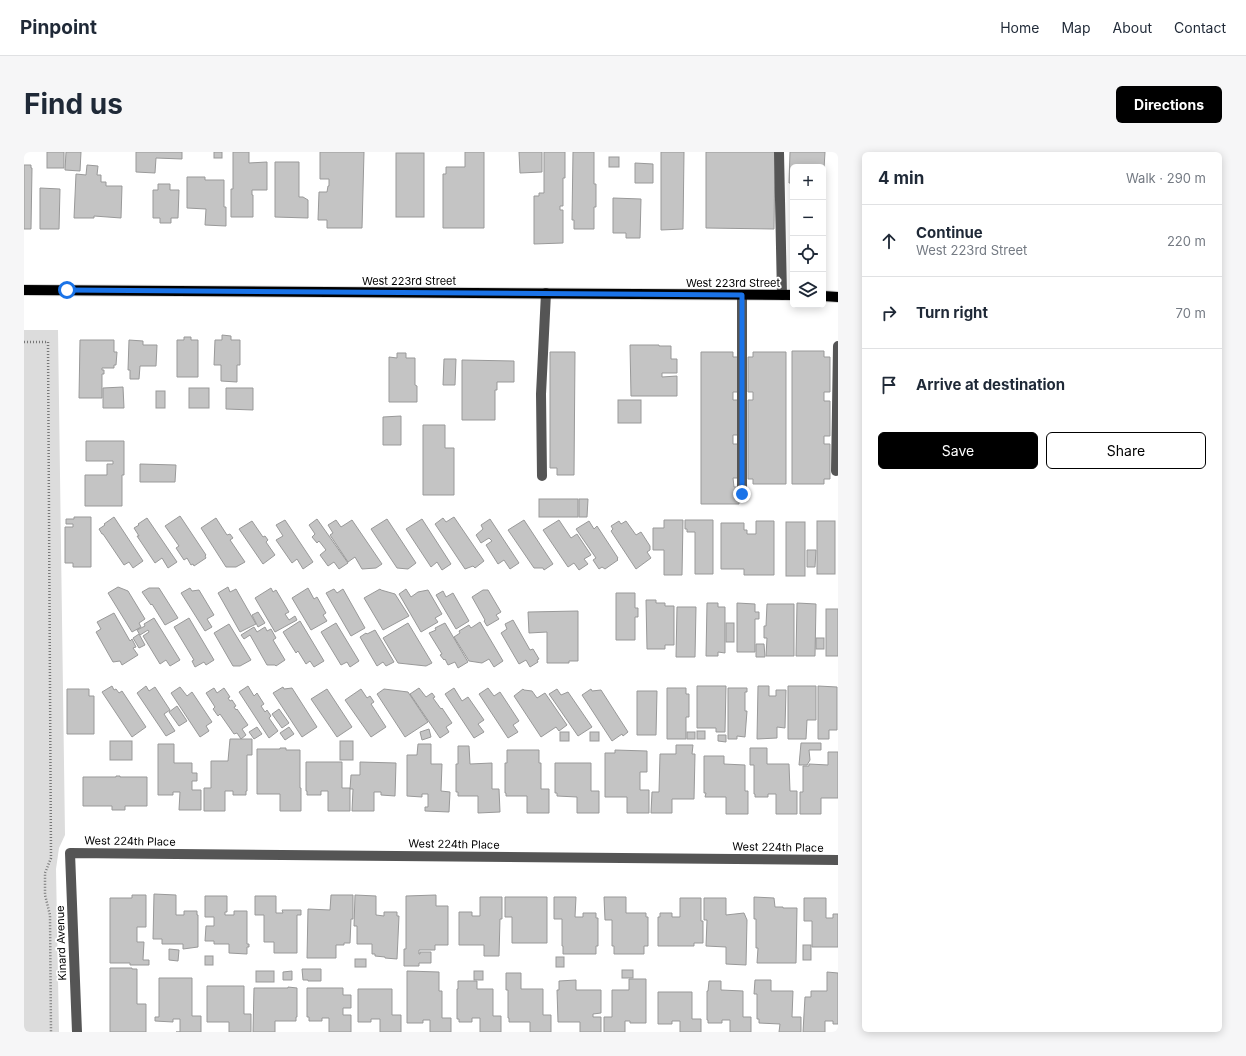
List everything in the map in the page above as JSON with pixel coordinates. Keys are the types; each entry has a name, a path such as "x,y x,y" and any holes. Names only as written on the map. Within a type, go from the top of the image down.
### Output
{"main road":[{"name":"West 223rd Street","path":"24,290 790,295"},
{"path":"826,296 838,297"}],"street":[{"path":"779,152 782,295"},
{"path":"542,476 541,394 546,293"},
{"path":"742,295 742,494"},
{"path":"836,471 838,346"},
{"name":"West 224th Place","path":"70,853 838,860"},
{"name":"Kinard Avenue","path":"70,853 77,1032"}],"path":[{"path":"24,342 48,342 51,858 45,873 45,895 50,915 51,1032"}],"shaded area":[{"path":"24,330 58,330 65,835 59,848 56,869 59,1032 24,1032"}],"building":[{"path":"47,152 64,152 64,168 47,168"},
{"path":"66,152 81,152 80,171 65,170"},
{"path":"136,152 182,152 182,159 156,158 155,173 136,172"},
{"path":"214,152 222,152 222,158 214,158"},
{"path":"233,152 249,152 249,163 267,162 267,190 252,190 253,217 231,217"},
{"path":"320,152 364,152 362,228 327,228 327,220 318,220 319,192 327,192 329,186 329,179 320,179"},
{"path":"465,152 484,152 484,228 443,228 443,174 446,174 446,167 465,167"},
{"path":"519,152 542,152 542,172 520,173"},
{"path":"544,152 565,152 563,206 560,206 560,210 563,210 563,243 534,244 534,196 539,196 539,193 544,193"},
{"path":"573,152 594,152 596,207 594,207 594,229 574,229 574,220 572,220"},
{"path":"661,152 684,152 683,229 661,230"},
{"path":"706,152 775,152 774,229 706,228"},
{"path":"790,152 825,152 824,164 790,164 789,183"},
{"path":"396,153 424,153 424,217 396,217"},
{"path":"609,157 619,157 619,167 609,167"},
{"path":"275,162 299,162 299,197 303,197 308,200 308,218 275,217"},
{"path":"635,163 653,164 653,183 635,183"},
{"path":"24,165 31,165 32,168 31,229 24,229"},
{"path":"87,165 98,166 97,175 101,175 101,182 106,182 106,186 122,186 121,218 94,216 94,218 74,218 76,174 86,175"},
{"path":"187,177 205,177 205,180 224,180 226,226 205,225 206,209 187,208"},
{"path":"158,184 170,184 170,190 179,190 178,218 171,218 171,223 160,223 160,218 153,218 153,190 158,190"},
{"path":"40,188 60,189 59,229 40,229"},
{"path":"613,198 641,199 640,238 626,238 626,233 613,233"},
{"path":"222,335 231,336 231,340 240,340 240,365 237,365 237,382 221,381 221,365 214,365 215,340 222,340"},
{"path":"184,337 191,337 191,340 198,340 198,377 177,377 177,340 184,340"},
{"path":"80,340 114,340 114,352 117,352 116,365 114,365 114,368 102,368 102,370 104,370 104,374 102,374 102,398 79,398"},
{"path":"129,340 143,341 143,345 157,345 156,366 140,366 139,379 130,379 130,370 128,370"},
{"path":"630,345 671,346 671,359 677,359 677,373 662,373 662,377 677,376 677,396 631,396"},
{"path":"792,351 824,351 824,357 830,357 830,392 824,392 824,401 830,401 830,436 824,436 824,444 830,444 830,479 824,479 824,484 792,484"},
{"path":"550,352 575,352 574,475 557,475 557,468 550,468"},
{"path":"701,352 733,352 733,357 739,357 739,392 733,392 733,400 739,400 739,435 733,435 733,444 739,444 739,478 733,478 734,487 739,487 739,504 701,504"},
{"path":"753,352 786,352 786,484 753,484 753,479 748,479 748,400 753,400 753,392 748,392 748,357 753,357"},
{"path":"397,353 406,353 406,358 415,358 415,385 417,386 417,402 389,402 389,357 397,358"},
{"path":"444,359 456,359 455,385 443,385"},
{"path":"462,360 514,361 514,382 497,382 497,390 495,390 495,420 462,420"},
{"path":"123,387 124,408 103,408 103,388"},
{"path":"189,388 209,388 209,408 189,408"},
{"path":"226,388 253,388 253,410 226,409"},
{"path":"156,391 165,391 165,408 156,408"},
{"path":"618,400 641,400 641,423 618,423"},
{"path":"401,416 401,445 383,445 383,417"},
{"path":"423,425 445,425 445,448 454,448 454,495 423,495"},
{"path":"86,441 124,441 122,506 85,506 85,475 107,475 107,464 113,464 113,461 86,461"},
{"path":"140,464 176,465 175,482 140,482"},
{"path":"539,499 578,499 578,517 539,517"},
{"path":"579,499 588,499 587,517 579,517"},
{"path":"180,516 206,555 206,558 194,566 193,564 191,565 187,558 184,560 176,548 179,546 165,526"},
{"path":"74,517 91,517 91,567 73,567 73,563 65,563 65,527 73,527 73,524 66,524 66,519 74,519"},
{"path":"114,517 143,561 133,568 129,562 124,565 99,529"},
{"path":"454,517 484,561 475,568 473,566 465,569 435,524 443,518 446,522"},
{"path":"147,518 177,562 168,568 162,558 155,563 137,536 139,536 134,528"},
{"path":"216,518 227,535 230,534 233,538 230,540 245,562 236,567 226,567 201,528"},
{"path":"317,519 348,563 339,569 334,562 328,566 320,555 326,550 319,541 317,543 312,537 315,534 309,525"},
{"path":"387,519 416,563 408,569 397,568 371,529"},
{"path":"422,519 451,564 442,570 437,562 431,567 406,529"},
{"path":"490,519 519,563 510,569 504,560 498,564 486,545 492,541 489,538 481,543 476,535 483,529 481,525"},
{"path":"285,520 313,562 303,569 297,559 292,563 276,540 283,536 276,525"},
{"path":"336,520 341,527 352,520 382,564 376,568 362,569 355,557 348,562 330,535 333,533 328,525"},
{"path":"524,520 553,564 544,570 543,568 534,568 508,530"},
{"path":"559,520 571,538 577,534 591,555 584,559 588,564 579,570 574,563 568,567 543,530"},
{"path":"664,520 683,520 682,575 664,575 664,550 653,550 653,528 664,528"},
{"path":"685,520 713,520 713,574 695,574 695,532 687,532 687,529 685,529"},
{"path":"252,521 263,537 265,536 268,540 266,542 275,555 263,564 239,529"},
{"path":"589,521 594,529 597,526 618,558 618,560 605,569 602,567 599,569 593,560 596,558 576,529"},
{"path":"619,521 621,524 626,521 636,535 641,532 650,546 650,550 647,552 651,558 636,569 611,531 613,529 611,526"},
{"path":"756,521 774,521 774,575 744,575 744,569 721,569 721,523 744,523 744,530 747,530 747,534 756,534"},
{"path":"817,521 835,521 835,574 817,574"},
{"path":"786,522 805,522 805,576 786,576"},
{"path":"807,550 816,550 815,567 807,567"},
{"path":"118,587 128,591 145,619 139,623 141,627 132,632 108,593"},
{"path":"228,587 230,592 236,589 256,624 240,632 218,593"},
{"path":"149,588 159,588 178,618 165,625 152,604 151,605 142,592"},
{"path":"190,588 192,591 199,590 214,615 207,619 212,627 205,631 181,593"},
{"path":"271,588 273,592 276,590 289,612 285,614 289,620 295,616 297,620 275,632 255,598"},
{"path":"308,588 314,599 317,597 326,613 323,615 327,621 311,630 292,598"},
{"path":"334,589 337,593 343,589 365,628 351,636 326,593"},
{"path":"380,589 395,594 409,616 383,630 364,598"},
{"path":"406,589 411,597 418,592 428,590 442,614 435,618 438,622 421,632 399,594"},
{"path":"483,590 488,590 501,612 496,615 499,619 487,626 472,597"},
{"path":"443,591 446,597 453,593 469,621 456,629 436,595"},
{"path":"616,593 635,593 635,608 638,608 638,617 635,617 635,640 616,640"},
{"path":"646,600 656,600 656,603 665,603 665,606 674,606 674,645 665,645 665,649 647,649"},
{"path":"707,603 718,603 718,607 725,607 725,653 718,652 718,656 706,656"},
{"path":"737,603 755,604 755,612 759,612 759,619 755,619 755,652 737,652"},
{"path":"797,603 816,604 815,656 796,656"},
{"path":"767,604 794,604 794,656 766,656 767,638 764,638 764,626 766,626"},
{"path":"677,607 696,607 695,657 676,657"},
{"path":"826,609 838,609 838,656 826,656"},
{"path":"578,611 578,661 569,661 569,663 547,663 547,632 529,633 528,612"},
{"path":"258,612 265,623 258,627 252,615"},
{"path":"114,613 130,641 132,639 136,647 133,648 138,655 122,665 120,661 113,662 96,632 101,629 97,622"},
{"path":"154,618 180,660 170,666 166,660 160,664 143,636 149,632 148,630 140,635 137,630 145,626 144,624"},
{"path":"189,618 214,660 206,665 204,662 195,667 192,661 194,660 174,627"},
{"path":"513,620 530,650 533,649 539,659 537,660 538,662 530,667 526,660 519,664 501,633 507,629 505,624"},
{"path":"300,621 324,661 314,667 310,661 306,664 298,651 296,653 283,632"},
{"path":"480,622 503,661 494,667 489,659 482,663 469,661 454,637 460,633 459,631 469,625 471,628"},
{"path":"336,623 359,661 350,667 347,662 341,665 321,632"},
{"path":"408,623 432,663 426,666 398,663 383,638"},
{"path":"445,623 468,662 458,668 455,662 448,665 445,659 444,660 440,655 442,654 429,633"},
{"path":"726,623 734,623 734,642 726,642"},
{"path":"229,624 251,660 240,666 233,666 214,633"},
{"path":"254,627 257,632 265,627 267,631 271,629 276,638 273,640 285,660 276,666 267,665 250,635 244,639 241,635"},
{"path":"375,630 394,662 386,666 383,662 377,666 360,637"},
{"path":"139,634 145,645 139,648 133,638"},
{"path":"816,638 824,638 824,649 816,649"},
{"path":"756,644 764,644 765,657 756,657"},
{"path":"112,686 114,690 116,689 119,693 122,691 146,727 132,737 102,692"},
{"path":"146,686 149,691 155,687 170,710 164,714 175,731 166,736 137,693"},
{"path":"248,686 254,696 257,693 264,704 261,706 265,712 267,710 271,716 269,718 278,731 269,738 239,692"},
{"path":"697,686 726,686 725,732 716,732 716,728 697,728"},
{"path":"758,686 769,686 769,696 776,696 776,690 786,690 785,728 777,727 777,738 757,739"},
{"path":"788,686 816,686 816,720 807,720 806,739 788,739"},
{"path":"818,686 837,687 837,730 829,730 829,739 818,739"},
{"path":"180,687 187,696 192,692 212,722 206,726 209,731 200,737 171,693"},
{"path":"283,687 284,689 292,688 317,727 302,737 273,693"},
{"path":"214,688 217,693 224,688 230,697 228,698 230,701 232,700 236,706 234,707 248,725 242,729 246,735 241,739 237,733 234,734 220,714 218,716 213,709 215,707 206,693"},
{"path":"419,688 426,697 432,693 435,697 433,698 452,723 446,727 449,732 440,738 410,694"},
{"path":"454,688 462,701 468,697 484,720 478,724 484,732 474,738 445,694"},
{"path":"488,688 494,696 500,692 519,721 513,725 518,732 508,738 479,694"},
{"path":"667,688 686,688 686,694 689,694 689,717 686,717 686,739 667,739"},
{"path":"728,688 747,688 747,692 745,692 745,711 747,711 745,737 737,736 737,739 728,739"},
{"path":"67,689 89,689 89,696 94,696 94,734 67,734"},
{"path":"327,689 352,727 337,737 311,699"},
{"path":"361,689 367,698 370,696 374,702 371,704 386,727 371,737 345,700"},
{"path":"384,689 408,692 428,722 405,737 377,694"},
{"path":"523,689 532,691 537,698 545,693 567,725 559,731 556,727 541,737 514,696"},
{"path":"557,689 561,695 568,692 592,727 578,736 549,694"},
{"path":"591,689 592,691 601,690 628,732 623,736 622,734 612,741 582,695"},
{"path":"637,691 657,691 656,735 637,735"},
{"path":"177,706 187,721 179,726 169,712"},
{"path":"279,709 289,723 282,728 272,714"},
{"path":"257,727 262,734 254,739 249,732"},
{"path":"289,727 294,734 285,740 280,733"},
{"path":"429,729 431,737 422,740 420,732"},
{"path":"697,731 705,731 705,739 697,739"},
{"path":"560,732 569,732 569,741 560,741"},
{"path":"590,732 599,732 599,741 590,741"},
{"path":"687,732 695,732 695,739 687,739"},
{"path":"718,735 726,735 726,742 718,741"},
{"path":"230,739 252,739 252,755 247,755 246,795 233,795 233,791 225,791 225,811 204,811 204,788 211,788 211,761 228,761"},
{"path":"110,741 132,741 132,760 110,760"},
{"path":"340,741 353,741 353,760 340,760"},
{"path":"801,743 821,743 821,750 809,750 810,760 807,765 799,765"},
{"path":"158,744 174,744 174,763 192,763 192,773 197,773 197,781 192,781 192,790 201,790 201,810 179,810 180,792 173,792 173,795 158,795"},
{"path":"418,744 431,744 431,764 442,764 441,791 450,792 449,812 425,811 425,807 428,807 428,794 422,794 422,797 407,796 407,755 417,755"},
{"path":"676,745 693,745 692,754 695,754 694,799 672,799 672,813 651,813 652,792 659,792 660,754 676,754"},
{"path":"458,746 469,746 470,764 492,763 492,789 499,789 500,812 478,813 478,796 458,796 458,792 456,792 456,764 458,764"},
{"path":"286,748 286,750 300,750 301,811 280,811 280,794 257,794 257,749"},
{"path":"750,748 767,748 767,764 789,764 790,791 797,791 797,814 776,814 776,794 768,794 768,797 755,797 754,765 750,765"},
{"path":"507,750 539,750 539,763 541,763 541,789 549,789 549,813 527,813 527,796 506,796 505,763 507,763"},
{"path":"615,750 647,751 647,772 640,772 640,790 649,790 649,813 627,813 627,797 605,797 605,753 615,753"},
{"path":"828,752 838,752 838,798 821,798 821,814 800,814 800,792 803,792 803,766 809,766 809,764 828,765"},
{"path":"704,756 724,756 724,764 745,765 745,791 748,791 748,814 726,814 726,797 705,797"},
{"path":"306,762 342,762 342,788 350,788 350,811 328,811 328,791 321,791 321,795 307,795"},
{"path":"360,762 396,763 395,796 381,795 381,792 374,792 374,811 352,811 353,789 350,789 351,775 360,775"},
{"path":"555,763 591,763 591,791 599,791 599,813 577,813 577,797 557,796 557,793 555,793"},
{"path":"83,777 147,777 147,806 125,806 125,810 112,810 112,806 83,806"},
{"path":"154,894 176,895 176,915 184,915 184,911 197,911 198,947 183,949 183,944 162,944 162,939 153,939"},
{"path":"132,895 146,895 146,927 137,927 137,942 144,942 143,960 149,960 149,965 110,963 110,898 132,898"},
{"path":"331,895 353,895 353,919 351,919 350,943 336,945 336,958 307,958 308,909 330,910"},
{"path":"355,895 376,896 376,915 384,916 384,912 397,912 397,916 399,916 397,959 375,956 375,954 372,954 372,944 357,944 357,926 354,926"},
{"path":"436,895 436,906 448,906 448,945 435,945 435,950 419,950 419,954 420,952 431,952 431,963 419,963 419,966 404,966 404,949 406,949 406,896"},
{"path":"205,896 227,896 227,912 225,912 225,915 234,915 234,911 247,911 247,944 249,944 249,947 247,947 247,954 229,953 229,944 214,944 214,941 205,941 206,926 214,926 214,917 205,917"},
{"path":"255,896 276,896 276,913 283,913 282,910 301,910 301,915 297,915 297,953 274,953 274,942 264,942 264,915 255,915"},
{"path":"480,897 502,897 499,956 484,956 484,945 459,945 459,912 472,912 472,916 480,916"},
{"path":"505,897 547,897 547,943 512,943 512,917 505,917"},
{"path":"554,897 576,897 575,917 583,917 583,913 596,913 596,918 598,918 598,946 596,946 596,954 563,954 562,919 554,919"},
{"path":"604,897 626,897 626,913 646,913 646,917 648,917 648,946 644,946 644,954 614,954 614,946 612,946 612,920 605,920"},
{"path":"754,897 774,898 775,907 797,908 796,963 757,963 758,948 756,948"},
{"path":"680,898 701,898 703,943 694,943 694,946 658,946 658,917 660,917 660,913 672,913 672,917 680,917"},
{"path":"704,898 726,898 726,915 744,913 747,920 746,965 726,964 726,947 706,946 707,920 704,920"},
{"path":"804,898 826,898 826,918 833,918 833,914 838,914 838,947 812,947 812,921 804,921"},
{"path":"803,945 811,945 811,960 803,960"},
{"path":"169,949 179,950 178,961 169,960"},
{"path":"205,956 213,956 213,965 205,965"},
{"path":"556,957 564,957 564,967 556,967"},
{"path":"355,959 366,959 366,967 355,967"},
{"path":"110,968 137,969 137,1004 146,1004 146,1032 110,1032"},
{"path":"302,969 321,969 321,981 303,980"},
{"path":"622,970 633,970 633,978 622,978"},
{"path":"256,971 274,971 274,982 256,982"},
{"path":"292,971 292,980 283,980 283,972"},
{"path":"407,971 439,972 439,991 442,991 442,1018 451,1018 451,1032 430,1032 430,1020 423,1020 423,1023 407,1023"},
{"path":"474,971 483,971 483,980 474,980"},
{"path":"827,972 838,973 838,1024 833,1024 833,1021 825,1021 825,1032 803,1032 805,997 811,997 811,991 827,991"},
{"path":"506,973 521,973 521,989 543,989 543,1015 551,1015 551,1032 530,1032 530,1022 509,1022"},
{"path":"159,978 192,978 192,1016 201,1016 201,1032 180,1032 180,1019 173,1019 173,1022 155,1021 155,1017 159,1017"},
{"path":"629,979 646,979 646,1023 630,1023 630,1021 625,1021 625,1032 604,1032 604,1017 612,1017 612,990 629,990"},
{"path":"576,980 576,990 601,990 601,1013 593,1014 593,1017 601,1017 601,1032 580,1032 580,1022 558,1022 557,990 559,990 559,981"},
{"path":"755,980 771,980 771,991 793,991 792,1017 801,1017 801,1032 779,1032 780,1024 759,1023 759,1019 757,1019 757,994 754,994"},
{"path":"458,981 477,981 477,989 493,989 493,1016 501,1016 501,1032 480,1032 480,1018 472,1018 472,1022 459,1022 459,1019 457,1019"},
{"path":"709,981 721,981 721,990 743,991 743,1017 751,1017 751,1032 730,1032 730,1020 722,1020 722,1023 708,1023 707,991"},
{"path":"207,986 244,986 244,1014 251,1014 251,1032 229,1032 229,1022 207,1022"},
{"path":"254,988 297,988 296,1021 275,1021 275,1032 253,1032"},
{"path":"307,988 343,988 343,995 351,995 351,1008 343,1008 343,1015 351,1015 351,1032 329,1032 329,1018 322,1018 322,1021 309,1021 309,1017 307,1017"},
{"path":"358,989 392,989 392,1015 401,1015 401,1032 380,1032 380,1019 371,1019 371,1022 358,1022"},
{"path":"658,992 692,992 692,1019 701,1019 701,1032 680,1032 680,1021 672,1021 672,1024 658,1024"}],"route":[{"path":"67,290 742,295 742,494"}]}
